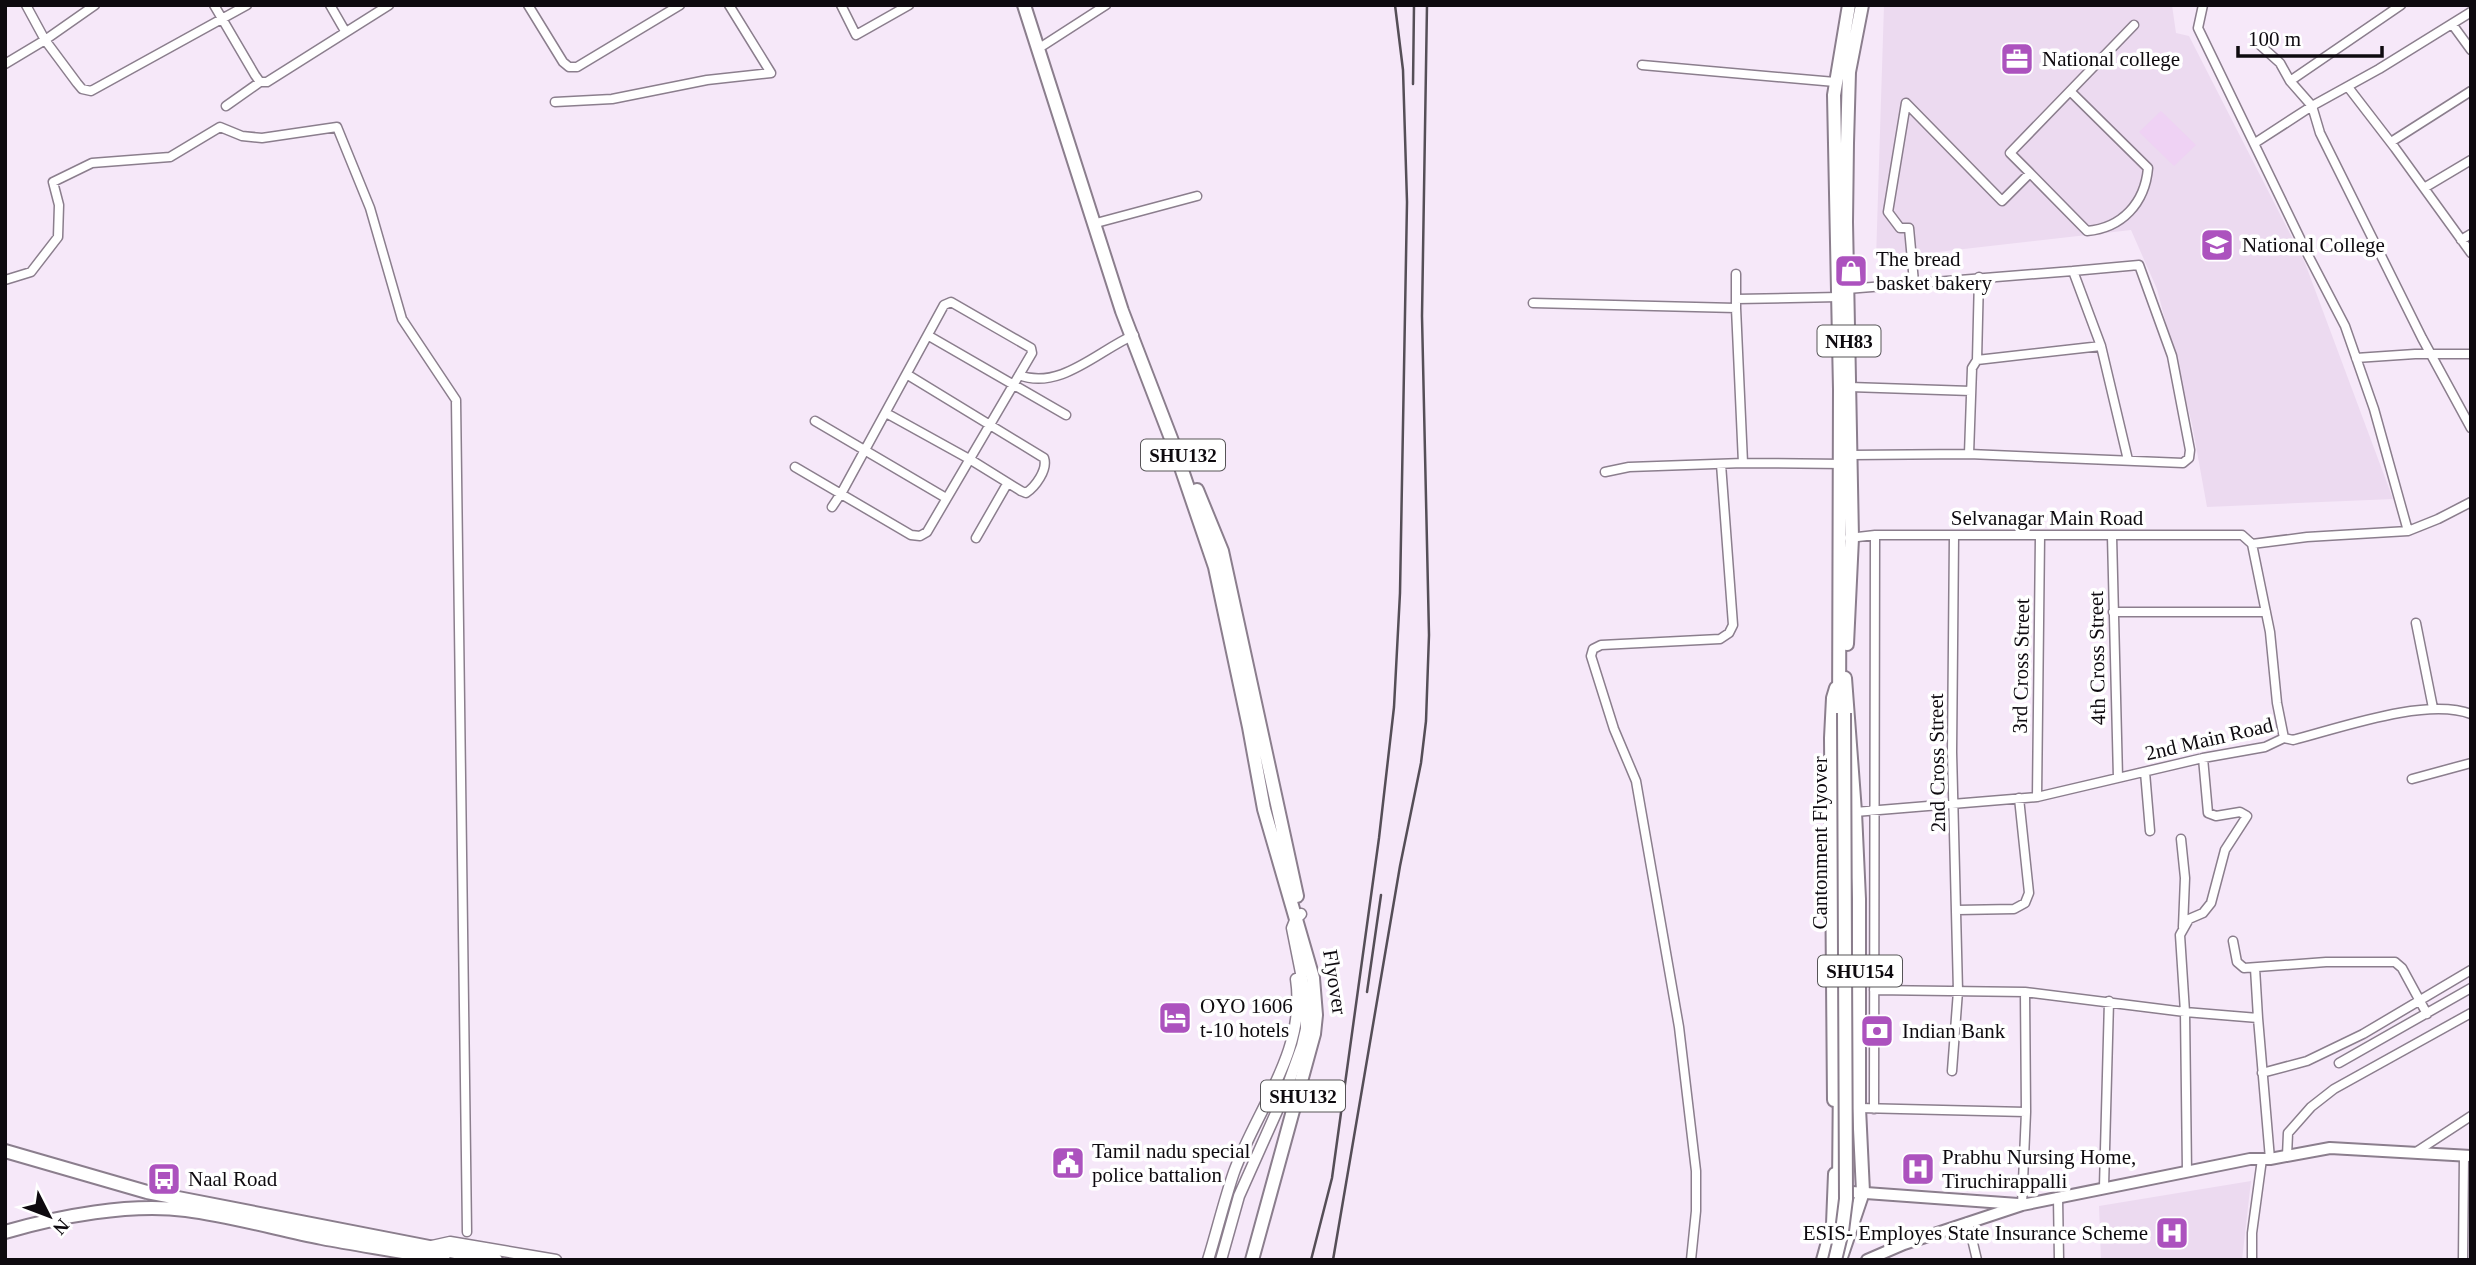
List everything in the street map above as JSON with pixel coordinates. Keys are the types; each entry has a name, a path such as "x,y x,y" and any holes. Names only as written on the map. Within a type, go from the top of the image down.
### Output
{"main road":[{"path":"1024,5 1090,215 1133,335"},
{"name":"SHU132","path":"1032,5 1133,335"},
{"name":"NH83","path":"1842,202 1835,82 1855,10"},
{"name":"NH83","path":"1847,461 1842,202 1855,10"},
{"name":"NH83","path":"1823,1260 1830,1240 1838,1189 1831,738 1833,698 1842,678 1850,387 1843,293"},
{"name":"Flyover","path":"1133,335 1222,551 1300,934 1316,998 1314,1034 1252,1260"},
{"name":"Cantonment Flyover","path":"1829,1260 1838,1224 1842,678"},
{"name":"SHU154","path":"1840,1260 1863,1192 1859,1108 1859,899 1855,812 1842,678"},
{"name":"Cantonment Flyover","path":"1835,1260 1846,1199 1841,714"},
{"name":"Flyover","path":"1260,1260 1322,1028 1322,995 1300,934"},
{"path":"1867,1260 2022,1205 2104,1186 2250,1159 2266,1159 2330,1148 2467,1156"},
{"path":"5,1151 147,1192 429,1254"},
{"path":"1838,1189 2022,1205"},
{"path":"145,1208 147,1192"},
{"path":"5,1232 103,1212 145,1208 184,1210 232,1217 321,1238 429,1254 496,1260"}],"street":[{"path":"26,5 45,40 82,89 91,91 247,5"},
{"path":"5,64 95,5"},
{"path":"214,5 260,82"},
{"path":"330,5 345,31"},
{"path":"226,106 260,82 267,82 389,5"},
{"path":"528,5 563,62 569,67 577,67 680,5"},
{"path":"555,102 612,99 707,80 771,72 729,5"},
{"path":"841,5 856,35 909,5"},
{"path":"1044,45 1106,5"},
{"path":"2203,5 2198,28 2345,326 2374,409 2408,531"},
{"path":"2290,81 2402,5"},
{"path":"2255,143 2471,12"},
{"path":"2452,24 2471,50"},
{"path":"2070,91 2148,168 2147,184 2135,207 2120,221 2102,229 2087,231 2010,153 2070,91 2134,25"},
{"path":"2260,45 2280,63 2290,81 2312,106 2320,133 2471,428"},
{"path":"1642,65 1835,82"},
{"path":"2348,87 2471,253"},
{"path":"2391,142 2471,91"},
{"path":"1914,282 1909,228 1900,228 1888,212 1906,103 2002,201 2030,173"},
{"path":"5,280 31,272 58,237 59,205 52,182 92,163 170,156 220,127 242,136 262,138 337,127 370,208 402,319 456,400 467,1232"},
{"path":"2424,188 2471,160"},
{"path":"1100,222 1197,196"},
{"path":"2461,240 2471,234"},
{"path":"1533,303 1736,303 1843,293 1914,282 2139,265 2172,356 2190,450 2189,458 2183,463 1969,454 1847,461 1629,467 1605,472"},
{"path":"2073,271 2101,346 2128,460"},
{"path":"1736,274 1743,463"},
{"path":"1969,454 1972,368 1977,360 1979,277"},
{"path":"795,467 842,492 911,535 920,536 927,532 971,460 1032,353 1031,348 951,302 944,305 908,375 842,492 832,507"},
{"path":"1019,375 1031,379 1055,376 1092,359 1133,335"},
{"path":"929,336 1066,415"},
{"path":"1977,360 2101,346"},
{"path":"2356,358 2471,354"},
{"path":"886,413 971,460 1007,484 1026,493 1031,490 1046,464 1044,458 908,375"},
{"path":"1850,387 1971,391"},
{"path":"815,421 946,498"},
{"path":"1691,1260 1696,1211 1696,1171 1675,1005 1636,781 1614,729 1591,656 1593,649 1601,645 1720,639 1729,633 1732,625 1721,464"},
{"path":"976,538 1007,484"},
{"path":"2284,738 2266,612 2252,544 2307,537 2408,531 2471,502"},
{"path":"1874,535 1874,1109"},
{"name":"Selvanagar Main Road","path":"1845,538 1874,535 2242,535 2252,544"},
{"name":"2nd Cross Street","path":"1952,1071 1958,990 1952,752 1954,536"},
{"name":"3rd Cross Street","path":"2037,797 2040,536"},
{"name":"4th Cross Street","path":"2112,536 2118,778"},
{"path":"2113,612 2266,612"},
{"path":"2416,623 2433,708"},
{"name":"2nd Main Road","path":"1855,812 2037,797 2203,758 2265,747 2284,738 2292,740 2400,713 2433,708 2471,714"},
{"path":"2188,1172 2185,1012 2180,935 2189,919 2203,913 2211,903 2225,850 2247,816 2240,812 2216,816 2208,813 2203,758"},
{"path":"2412,779 2471,763"},
{"path":"2145,772 2150,831"},
{"path":"1957,910 2014,909 2025,903 2029,893 2019,798"},
{"path":"2181,839 2185,878 2183,927"},
{"path":"1208,1260 1234,1172 1292,1042 1298,1002 1290,943 1300,934"},
{"path":"1222,1260 1239,1196 1285,1093 1302,1046 1306,1029 1300,934"},
{"path":"2233,941 2239,966 2244,968 2390,961 2402,968 2427,1014"},
{"path":"2252,1260 2252,1233 2266,1159 2255,968"},
{"path":"2262,1073 2307,1061 2363,1034 2471,970"},
{"path":"2339,1063 2471,988"},
{"path":"1874,990 2025,992 2185,1012 2258,1018"},
{"path":"2022,1205 2026,1112 2025,992"},
{"path":"2104,1186 2109,1001"},
{"path":"2287,1156 2288,1133 2334,1089 2471,1013"},
{"path":"1859,1108 2026,1112"},
{"path":"2416,1152 2471,1116"},
{"path":"2463,1260 2467,1156"},
{"path":"2058,1197 2059,1260"},
{"path":"1968,1222 1977,1260"},
{"path":"429,1254 450,1242 556,1260"}],"shaded area":[{"name":"National College","path":"1884,5 2172,5 2176,33 2189,36 2305,263 2393,499 2207,507 2192,424 2157,289 2131,230 1876,259"},
{"path":"2161,111 2196,145 2174,166 2139,132"},
{"name":"ESIS- Employes State Insurance Scheme","path":"2251,1181 2242,1260 2101,1260 2099,1206"}],"railway":[{"path":"1311,1260 1332,1178 1379,838 1394,707 1400,593 1407,202 1403,70 1395,5"},
{"path":"1413,84 1414,5"},
{"path":"1333,1260 1400,866 1421,763 1426,721 1429,635 1422,316 1427,5"},
{"path":"1367,992 1381,895"}],"place":[{"name":"National college","path":"2017,59"},
{"name":"National College","path":"2217,245"},
{"name":"The bread basket bakery","path":"1851,271"},
{"name":"OYO 1606 t-10 hotels","path":"1175,1018"},
{"name":"Indian Bank","path":"1877,1031"},
{"name":"Tamil nadu special police battalion","path":"1068,1163"},
{"name":"Prabhu Nursing Home, Tiruchirappalli","path":"1918,1169"},
{"name":"Naal Road","path":"164,1179"},
{"name":"ESIS- Employes State Insurance Scheme","path":"2172,1233"}]}
